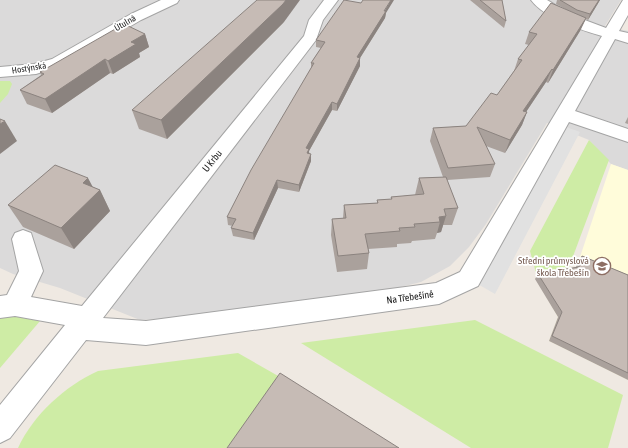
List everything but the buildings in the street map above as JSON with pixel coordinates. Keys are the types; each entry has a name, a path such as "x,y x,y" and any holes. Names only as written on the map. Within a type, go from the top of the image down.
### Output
{"street":[{"name":"Útulná","path":"58,62 136,17 172,0"},
{"name":"U Krbu","path":"0,428 311,37 316,20 331,0"},
{"path":"538,0 566,17 619,36"},
{"name":"Na Třebešíně","path":"83,323 146,333 439,293 468,279 564,114 619,36 628,3"},
{"name":"Hostýnská","path":"0,72 36,69 58,62"},
{"path":"564,114 628,136"},
{"path":"23,239 31,271 8,306 83,323"}],"shaded area":[{"path":"0,0 621,0 605,26 628,31 628,170 611,164 589,140 547,123 486,224 469,247 450,266 421,282 376,293 171,319 140,320 60,288 13,274 0,268"},
{"path":"558,124 580,132 495,294 469,279"},
{"name":"Střední průmyslová škola Třebešín","path":"611,164 628,170 628,380 549,341 558,317 537,281 538,279 575,272"}],"green space":[{"path":"0,81 10,81 12,84 8,94 0,103"},
{"path":"589,140 609,160 569,267 536,273 530,251"},
{"path":"0,316 12,316 40,321 0,368"},
{"path":"475,320 623,395 608,448 471,448 301,343"},
{"path":"238,353 280,377 230,448 18,448 32,424 51,403 62,393 98,371"}],"place":[{"name":"Střední průmyslová škola Třebešín","path":"602,266"}]}
